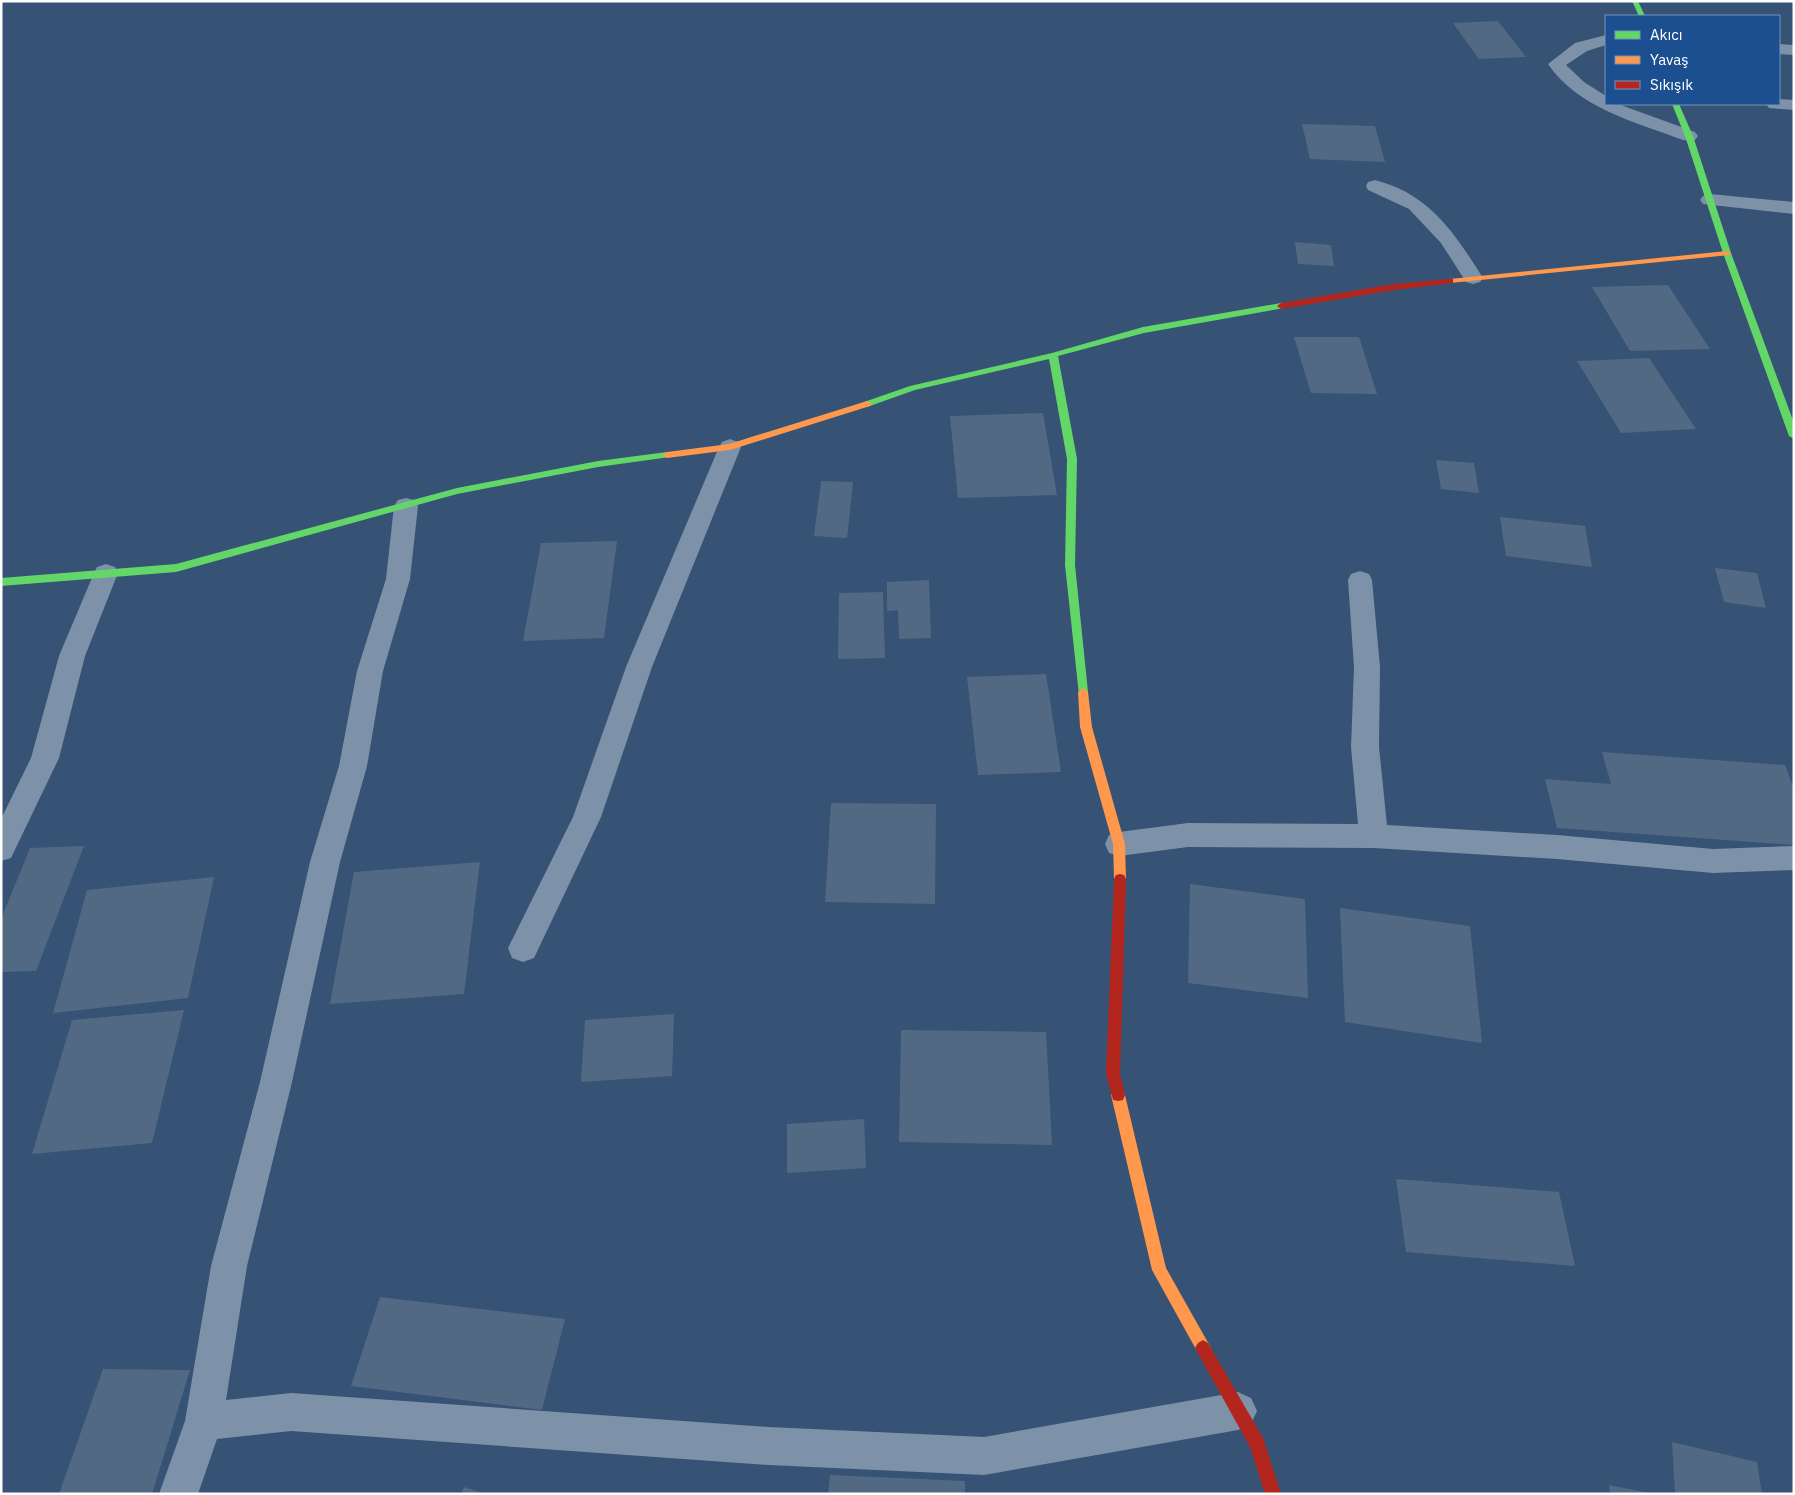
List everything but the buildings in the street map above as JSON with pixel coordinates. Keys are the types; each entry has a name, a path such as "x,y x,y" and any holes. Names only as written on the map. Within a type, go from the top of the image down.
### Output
{"street":[{"path":"1636,1 1642,15"},
{"path":"1605,40 1581,47 1556,64 1578,86 1605,103"},
{"path":"1780,49 1794,50"},
{"path":"1780,104 1794,105"},
{"path":"1608,105 1689,136"},
{"path":"1675,105 1689,136 1727,253 1794,436"},
{"path":"1375,186 1416,205 1449,240 1473,278"},
{"path":"1710,200 1794,208"},
{"path":"1,582 176,568 457,491 598,464 730,448 836,415 913,388 1053,355 1143,330 1394,287 1727,253"},
{"path":"1053,355 1072,459 1070,565 1086,727 1119,844 1120,903 1113,1074 1159,1270 1257,1444 1273,1494"},
{"path":"523,948 587,817 639,667 730,448"},
{"path":"178,1494 204,1421 229,1266 276,1082 325,862 353,766 370,671 398,579 406,506"},
{"path":"1,849 45,758 72,656 106,573"},
{"path":"1360,580 1367,667 1365,746 1374,836"},
{"path":"1119,844 1188,835 1374,836 1557,847 1714,861 1794,858"},
{"path":"204,1421 291,1412 769,1446 984,1456 1238,1411"}],"traffic: fast":[{"path":"1635,1 1642,15"},
{"path":"1675,105 1689,136 1727,253 1794,436"},
{"path":"867,404 913,388 1053,355 1143,330 1281,306"},
{"path":"1053,355 1072,459 1070,565 1083,692"},
{"path":"1,582 176,568 457,491 598,464 667,455"}],"traffic: slow":[{"path":"1450,281 1727,253"},
{"path":"667,455 730,447 867,404"},
{"path":"1083,692 1086,727 1119,844 1120,879"},
{"path":"1118,1095 1159,1270 1203,1348"}],"traffic: jam":[{"path":"1281,306 1394,287 1450,281"},
{"path":"1118,1095 1113,1074 1120,879"},
{"path":"1203,1348 1257,1444 1273,1494"}]}
